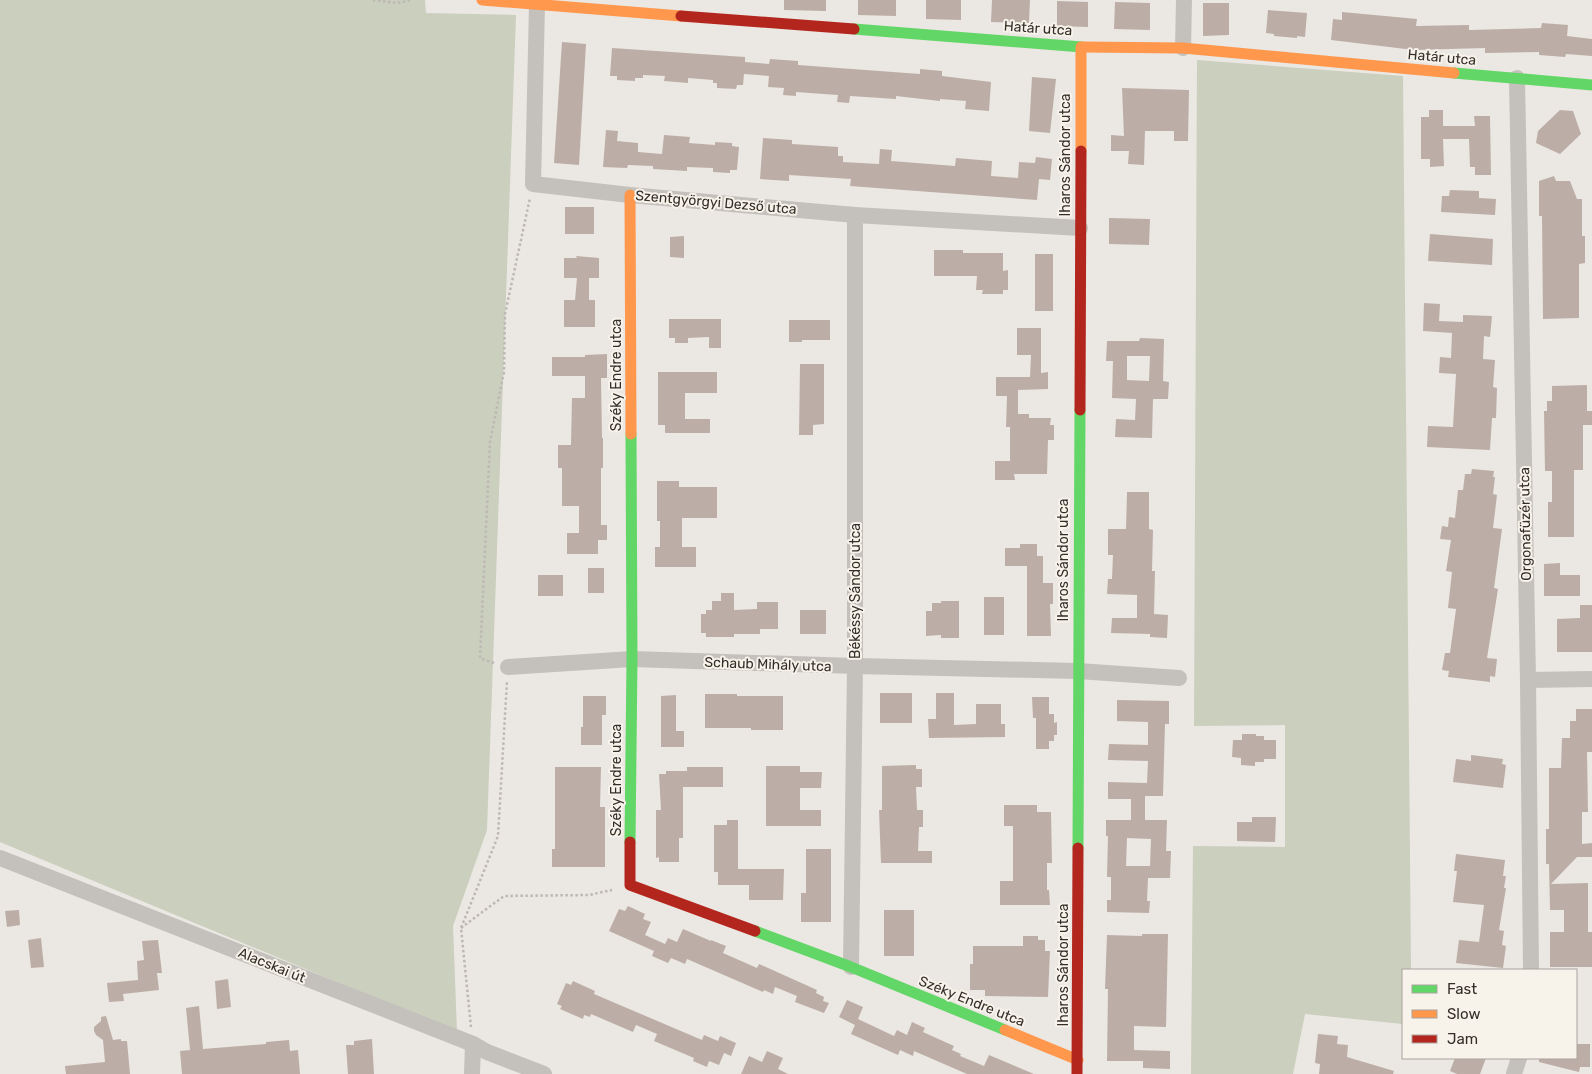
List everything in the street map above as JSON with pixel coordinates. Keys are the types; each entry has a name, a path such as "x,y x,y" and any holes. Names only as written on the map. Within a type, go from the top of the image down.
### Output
{"street":[{"name":"Határ utca","path":"482,0 1081,47 1183,48 1592,85"},
{"path":"1183,48 1184,0"},
{"path":"533,184 537,4"},
{"name":"Iharos Sándor utca","path":"1078,1074 1081,47"},
{"name":"Orgonafüzér utca","path":"1516,78 1528,680 1531,969"},
{"name":"Szentgyörgyi Dezső utca","path":"533,184 630,195 855,215 1080,228"},
{"name":"Széky Endre utca","path":"630,195 632,659 630,885 851,967 1078,1060"},
{"name":"Békéssy Sándor utca","path":"851,967 855,666 855,215"},
{"name":"Schaub Mihály utca","path":"508,667 632,659 1078,671 1179,678"},
{"path":"1528,680 1592,679"},
{"name":"Alacskai út","path":"0,858 473,1044 487,1052 544,1074"},
{"path":"472,1074 473,1044"},
{"path":"1514,1074 1519,1059"}],"path":[{"path":"373,0 397,3 412,0"},
{"path":"473,1044 461,928 498,836 508,667 480,658 488,467 490,442 504,372 505,314 533,184"},
{"path":"461,928 504,896 589,896 630,885"}],"green space":[{"path":"0,0 425,0 426,13 516,15 487,830 453,926 457,1032 0,842"},
{"path":"1197,60 1403,76 1411,969 1402,969 1402,1024 1305,1014 1293,1074 1191,1074 1193,846 1285,847 1285,725 1194,726"}],"building":[{"path":"784,0 826,0 826,11 784,10"},
{"path":"858,0 896,0 896,16 858,15"},
{"path":"926,0 961,0 961,20 926,19"},
{"path":"992,0 1030,0 1029,23 991,22"},
{"path":"1057,1 1088,2 1088,27 1057,26"},
{"path":"1115,2 1150,3 1150,30 1114,29"},
{"path":"1203,3 1229,3 1229,35 1203,36"},
{"path":"1268,10 1307,13 1305,37 1274,36 1274,34 1266,33"},
{"path":"1342,12 1417,19 1416,26 1469,25 1469,30 1541,28 1542,23 1568,25 1567,36 1592,39 1592,56 1566,54 1565,57 1539,55 1539,52 1485,53 1485,48 1414,50 1331,40 1333,19 1342,20"},
{"path":"562,42 586,44 579,165 554,163"},
{"path":"612,48 745,57 745,62 769,64 770,59 798,61 798,65 920,74 920,69 942,71 942,76 991,82 989,111 965,109 966,101 940,99 940,101 896,96 896,99 850,96 849,103 837,102 838,95 796,92 796,96 783,95 784,88 768,87 769,76 744,74 743,85 737,85 736,89 717,88 717,83 713,83 713,80 688,78 688,83 664,81 665,76 643,75 643,78 635,78 635,81 617,80 617,76 610,76"},
{"path":"1032,77 1056,79 1050,133 1029,131"},
{"path":"1122,88 1189,90 1188,141 1174,141 1174,131 1145,131 1144,165 1128,164 1129,151 1111,151 1111,135 1124,136"},
{"path":"1429,110 1443,110 1443,126 1475,126 1474,116 1490,116 1491,175 1475,175 1475,167 1470,167 1469,139 1443,139 1444,166 1430,167 1430,159 1421,159 1421,117 1429,117"},
{"path":"1560,110 1573,111 1581,134 1560,154 1536,143 1538,131"},
{"path":"606,130 618,131 617,141 638,143 638,152 662,154 664,135 690,137 689,143 715,145 715,142 732,143 732,146 739,147 737,170 730,170 730,173 713,172 713,168 687,167 687,171 653,169 653,166 603,167"},
{"path":"763,138 792,140 792,144 838,147 838,156 843,156 843,162 879,164 880,149 892,150 891,161 955,166 956,158 992,161 991,176 1018,178 1019,162 1035,163 1036,157 1052,159 1050,180 1039,179 1037,200 850,186 851,179 789,175 789,181 760,179"},
{"path":"1554,176 1556,181 1570,181 1577,199 1582,199 1582,236 1585,236 1585,263 1579,264 1579,318 1543,319 1542,216 1539,216 1539,181"},
{"path":"1450,190 1479,191 1479,198 1496,199 1495,215 1441,212 1442,196 1449,196"},
{"path":"565,207 594,207 594,234 565,234"},
{"path":"1109,218 1150,219 1149,245 1109,244"},
{"path":"1430,234 1493,239 1492,265 1428,261"},
{"path":"684,236 684,258 670,257 670,237"},
{"path":"934,250 963,250 963,253 1003,253 1003,271 1008,270 1008,290 1003,290 1003,294 982,294 983,290 976,290 977,276 934,276"},
{"path":"1035,254 1053,254 1053,311 1035,311"},
{"path":"576,256 599,258 599,278 589,278 589,300 595,300 595,327 564,327 564,300 575,300 577,278 564,278 564,258 577,258"},
{"path":"1424,303 1440,304 1439,321 1463,322 1463,315 1492,316 1490,337 1484,336 1483,359 1495,360 1493,387 1497,388 1496,418 1492,418 1490,450 1427,447 1428,426 1453,427 1456,374 1439,373 1440,357 1451,358 1452,333 1423,331"},
{"path":"669,319 721,319 721,348 709,348 709,337 688,338 688,343 675,343 675,338 669,338"},
{"path":"789,320 830,320 830,340 789,342"},
{"path":"1017,328 1041,328 1041,373 1048,372 1048,389 1018,390 1018,414 1029,414 1029,418 1051,418 1050,425 1054,425 1054,440 1048,440 1047,474 1014,474 1015,480 995,480 995,461 1010,461 1010,427 1006,427 1007,396 996,396 996,377 1030,377 1031,355 1017,355"},
{"path":"1140,338 1164,339 1163,381 1169,382 1168,399 1153,399 1152,438 1115,437 1116,419 1135,420 1136,399 1112,398 1113,361 1106,361 1107,341 1139,341","holes":["1127,356 1150,356 1149,381 1127,380"]},
{"path":"607,354 607,378 601,378 603,468 601,468 601,525 607,525 607,540 598,540 598,554 567,554 567,533 579,533 579,506 562,506 562,468 558,468 558,445 571,445 572,398 585,398 585,376 552,376 552,357 585,357 585,355"},
{"path":"800,364 824,364 824,424 813,425 813,435 799,435"},
{"path":"658,372 717,372 717,393 685,393 685,419 710,419 710,433 665,433 665,425 658,425"},
{"path":"1587,385 1587,411 1592,411 1592,425 1583,425 1583,470 1574,470 1574,537 1548,537 1548,502 1552,502 1552,471 1545,471 1544,411 1547,411 1547,401 1552,401 1552,386"},
{"path":"1472,469 1494,471 1493,494 1497,495 1493,528 1502,529 1494,588 1498,589 1487,658 1497,659 1495,677 1490,676 1490,682 1448,677 1449,671 1442,670 1445,653 1450,653 1456,609 1448,608 1452,572 1446,571 1451,540 1440,539 1442,526 1448,527 1449,517 1455,518 1458,490 1463,490 1465,474 1471,474"},
{"path":"657,481 679,481 679,487 717,487 717,518 682,518 682,547 696,547 696,567 655,567 655,547 660,547 660,521 657,521"},
{"path":"1127,492 1149,492 1149,529 1153,530 1152,571 1155,571 1154,614 1168,615 1167,638 1150,637 1150,634 1111,633 1112,618 1137,618 1137,595 1107,594 1108,579 1112,579 1113,555 1108,555 1108,529 1126,529"},
{"path":"1020,544 1037,544 1037,556 1043,556 1043,583 1053,583 1053,604 1050,604 1051,636 1027,636 1027,566 1005,566 1005,548 1020,548"},
{"path":"1560,563 1560,575 1580,575 1580,596 1544,596 1544,564"},
{"path":"588,568 604,568 604,593 588,593"},
{"path":"538,575 563,575 563,596 538,596"},
{"path":"721,593 734,593 734,610 757,609 757,602 778,602 778,629 760,629 760,634 734,634 734,637 706,637 706,633 701,633 701,614 706,614 706,610 712,610 712,601 721,601"},
{"path":"984,597 1004,597 1004,635 984,635"},
{"path":"941,601 959,601 959,638 941,638 941,635 926,636 926,611 932,611 932,603 941,603"},
{"path":"1580,605 1592,605 1592,652 1557,652 1557,619 1580,618"},
{"path":"800,610 826,610 826,634 800,634"},
{"path":"880,693 912,693 912,723 880,723"},
{"path":"936,693 954,693 954,725 976,724 976,704 1001,704 1001,724 1005,724 1005,737 929,738 928,719 936,719"},
{"path":"705,694 783,696 783,730 705,728"},
{"path":"676,695 676,731 684,731 684,747 661,747 661,696"},
{"path":"583,696 606,696 606,715 602,715 602,745 581,745"},
{"path":"1032,697 1049,697 1049,714 1054,714 1054,723 1057,722 1057,735 1054,735 1054,741 1049,741 1049,749 1036,749 1036,718 1033,718"},
{"path":"1117,700 1169,701 1169,724 1165,724 1163,796 1145,796 1145,820 1167,820 1166,851 1171,851 1170,878 1148,878 1147,901 1150,901 1149,913 1107,912 1107,900 1111,900 1111,877 1107,877 1108,836 1106,836 1106,820 1131,820 1131,799 1108,799 1108,782 1147,783 1148,761 1108,760 1109,744 1148,745 1148,722 1117,721","holes":["1127,838 1151,839 1150,866 1126,866"]},
{"path":"1576,709 1592,709 1592,752 1587,752 1588,812 1582,812 1582,844 1592,843 1592,857 1577,857 1551,884 1588,883 1588,932 1592,932 1592,967 1550,967 1550,932 1564,932 1564,910 1550,910 1549,864 1546,864 1546,829 1549,829 1549,768 1561,768 1562,738 1570,738 1570,721 1576,721"},
{"path":"1242,734 1256,734 1256,736 1264,736 1264,740 1276,740 1276,759 1264,759 1264,762 1255,762 1255,766 1241,765 1241,758 1232,757 1233,740 1242,740"},
{"path":"1471,755 1503,759 1502,764 1506,765 1503,788 1453,782 1456,759 1471,761"},
{"path":"916,765 916,769 922,769 922,787 916,787 917,810 923,810 923,827 919,827 918,851 932,851 932,863 881,863 879,810 882,810 882,766"},
{"path":"766,766 800,766 800,772 822,772 821,788 800,788 800,810 821,810 821,826 766,826"},
{"path":"555,767 601,767 600,807 605,807 605,867 552,867 552,849 555,849"},
{"path":"687,767 723,767 723,787 683,787 683,838 679,838 679,862 659,862 659,857 656,858 656,810 661,810 659,774 666,774 666,771 687,771"},
{"path":"1004,805 1037,805 1037,812 1051,812 1052,863 1047,863 1047,890 1049,890 1050,905 1000,905 1000,881 1013,881 1013,826 1004,826"},
{"path":"1252,817 1276,817 1275,842 1237,841 1237,822 1252,822"},
{"path":"727,820 738,820 738,869 784,869 783,900 749,900 749,885 718,885 718,872 714,872 714,825 727,825"},
{"path":"806,849 831,849 831,922 801,922 801,893 806,893"},
{"path":"1456,854 1505,860 1503,876 1506,876 1504,888 1506,888 1499,930 1504,931 1502,945 1506,946 1503,968 1456,963 1459,940 1479,942 1484,905 1453,902 1457,871 1454,871"},
{"path":"628,906 645,914 643,919 651,922 645,935 665,944 668,938 677,942 683,929 726,946 723,953 757,968 759,964 817,990 816,993 824,997 823,1001 829,1003 824,1013 795,1002 797,996 775,987 773,994 764,990 763,992 687,959 685,964 671,958 668,963 652,956 654,951 609,931 619,909 625,911"},
{"path":"19,910 20,925 7,927 5,911"},
{"path":"884,910 914,910 914,956 884,956"},
{"path":"1142,934 1168,934 1166,1027 1134,1026 1134,1050 1170,1051 1170,1069 1143,1068 1143,1061 1107,1061 1108,989 1105,989 1107,935 1142,936"},
{"path":"1023,936 1038,936 1038,940 1045,940 1045,951 1050,951 1048,997 985,996 985,990 970,990 970,964 973,964 973,946 1023,946"},
{"path":"41,938 44,967 31,968 28,940"},
{"path":"158,940 162,973 157,973 159,990 123,994 124,1001 109,1002 107,983 138,980 137,961 144,960 142,941"},
{"path":"228,979 231,1007 217,1009 215,981"},
{"path":"573,981 595,991 594,994 702,1040 704,1035 718,1041 720,1036 736,1043 731,1056 724,1053 719,1065 709,1061 707,1067 693,1061 694,1058 654,1041 657,1034 636,1025 633,1032 591,1014 590,1017 584,1015 583,1019 560,1009 562,1006 557,1004 566,983 571,985"},
{"path":"847,1000 863,1007 858,1019 894,1036 897,1030 907,1035 912,1022 925,1028 923,1032 954,1046 952,1050 961,1054 960,1056 984,1066 989,1055 1034,1074 967,1074 914,1051 913,1056 900,1050 898,1055 851,1034 855,1025 839,1017"},
{"path":"199,1006 203,1049 266,1044 266,1042 289,1040 290,1051 298,1050 300,1074 182,1074 180,1051 190,1050 186,1008"},
{"path":"106,1016 113,1040 121,1039 121,1041 127,1041 130,1074 66,1074 65,1066 105,1062 103,1040 96,1035 94,1027 101,1021 101,1017"},
{"path":"1318,1034 1338,1036 1337,1044 1348,1045 1347,1057 1394,1071 1393,1074 1319,1074 1320,1064 1315,1063"},
{"path":"372,1039 374,1074 348,1074 346,1045 354,1045 354,1041"},
{"path":"1577,1044 1590,1044 1590,1067 1580,1067 1579,1072 1539,1062 1539,1059 1577,1059"},
{"path":"767,1051 783,1058 778,1069 788,1074 741,1074 749,1056 762,1062"},
{"path":"1455,1059 1486,1059 1480,1074 1457,1074 1450,1071"}],"traffic: fast":[{"path":"854,29 1082,47"},
{"path":"1454,73 1592,85"},
{"path":"1078,848 1080,410"},
{"path":"630,842 632,659 631,434"},
{"path":"755,931 851,967 1005,1030"}],"traffic: slow":[{"path":"482,0 681,16"},
{"path":"1081,47 1081,151"},
{"path":"1082,47 1183,48 1454,73"},
{"path":"630,195 631,434"},
{"path":"1005,1030 1078,1060"}],"traffic: jam":[{"path":"681,16 854,29"},
{"path":"1080,410 1081,151"},
{"path":"630,842 630,885 755,931"},
{"path":"1077,1074 1078,848"}]}
